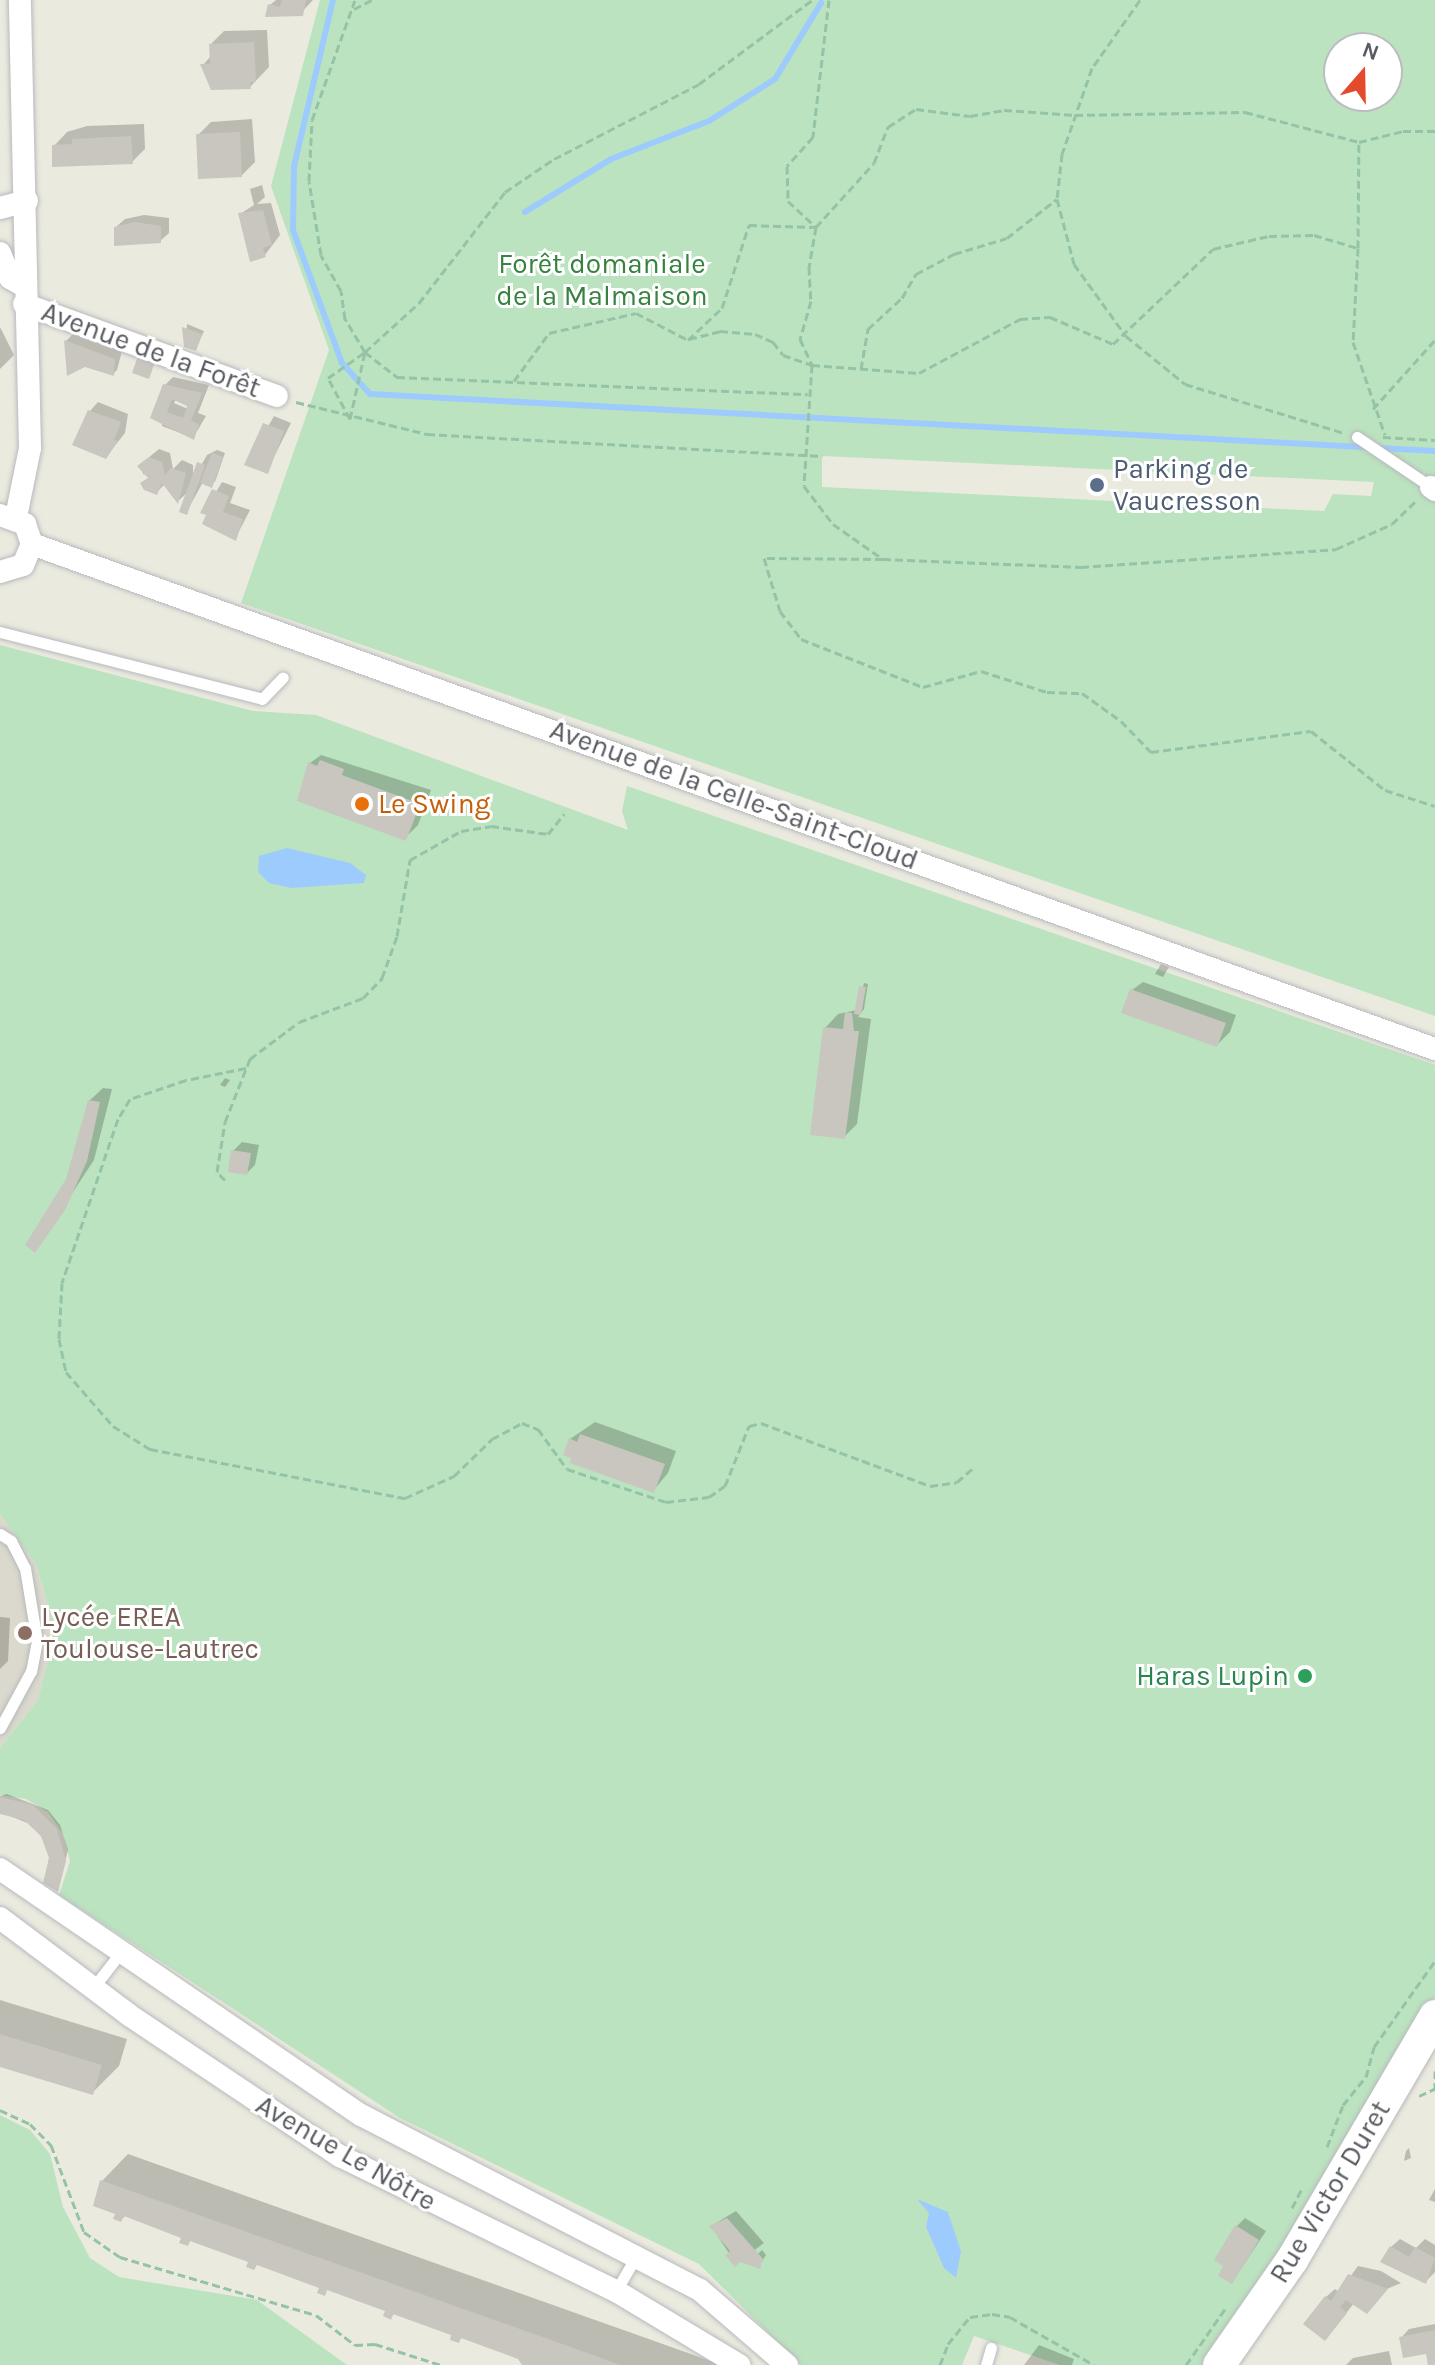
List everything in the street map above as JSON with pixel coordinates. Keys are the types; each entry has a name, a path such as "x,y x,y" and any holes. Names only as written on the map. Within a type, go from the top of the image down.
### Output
{"street":[{"path":"0,573 23,565 32,544 25,524 8,516 10,485 30,448 24,295 30,275 20,0"},
{"path":"0,208 27,201"},
{"path":"0,253 10,278 24,295"},
{"name":"Avenue de la Forêt","path":"24,295 277,396"},
{"name":"Avenue de la Celle-Saint-Cloud","path":"32,544 1435,1049"},
{"name":"Avenue Le Nôtre","path":"0,1869 361,2115 700,2290 787,2365"},
{"name":"Avenue Le Nôtre","path":"0,1918 93,1988 340,2156 616,2291 739,2365"},
{"name":"Rue Victor Duret","path":"1219,2365 1292,2260 1435,2016"}],"lane":[{"path":"1357,437 1433,488"},
{"path":"0,632 262,699 283,677"},
{"path":"0,1534 11,1541 25,1568 37,1641 31,1671 0,1728"},
{"path":"93,1988 121,1952"},
{"path":"616,2291 636,2257"},
{"path":"986,2365 991,2348"}],"path":[{"path":"355,0 312,120 309,181 321,255 341,291 345,319 365,352 397,377 808,394"},
{"path":"353,10 372,0"},
{"path":"350,419 328,378 365,352 419,303 505,192 554,159 699,84 812,0"},
{"path":"816,227 788,201 787,166 813,137 829,0"},
{"path":"1140,0 1099,55 1062,154 1057,199 1074,264 1126,336 1198,392 1357,437 1435,440"},
{"path":"883,559 823,511 804,486 812,365 800,339 811,301 809,267 816,227 874,163 888,127 916,109 970,116 1004,110 1075,115 1245,112 1359,142 1403,131 1435,131"},
{"path":"1359,142 1353,342 1372,410 1385,437"},
{"path":"861,370 868,329 902,298 916,274 954,254 1007,238 1057,199"},
{"path":"688,340 722,308 749,225 816,227"},
{"path":"514,381 549,333 636,313 688,340 720,331 755,334 773,342 783,355 812,365 861,370 919,373 1020,319 1050,317 1113,344 1126,336 1213,249 1269,236 1314,235 1358,248"},
{"path":"1372,410 1435,340"},
{"path":"350,419 365,352"},
{"path":"277,396 350,419 427,434 822,456"},
{"path":"1433,488 1392,524 1336,549 1081,567 764,558 780,611 801,639 923,687 981,671 1047,692 1082,693 1121,721 1151,752 1311,731 1385,790 1435,806"},
{"path":"225,1180 217,1172 225,1122 250,1059 299,1022 363,998 382,978 397,936 410,860 461,831 491,826 548,834 564,814"},
{"path":"246,1068 186,1080 130,1099 118,1119 62,1283 59,1339 66,1372 113,1426 150,1449 405,1498 454,1476 499,1433 522,1423 538,1429 567,1469 666,1502 709,1497 725,1486 749,1426 761,1423 930,1486 957,1482 974,1467"},
{"path":"1325,2152 1343,2105 1366,2077 1374,2047 1435,1961"},
{"path":"1435,2071 1435,2091"},
{"path":"0,2110 30,2124 51,2145 84,2232 120,2257 316,2315 355,2345 375,2344 441,2365"},
{"path":"1288,2218 1294,2201 1310,2181"},
{"path":"1186,2365 1212,2323 1232,2303"},
{"path":"940,2365 948,2344 970,2317 992,2314 1010,2317 1094,2365"}],"shaded area":[{"name":"Lycée EREA Toulouse-Lautrec","path":"0,1514 36,1564 51,1615 50,1651 38,1700 0,1748"}],"green space":[{"name":"Forêt domaniale de la Malmaison","path":"320,0 1435,0 1435,1016 241,603 329,350 271,186","holes":["823,456 1374,482 1371,496 1333,494 1324,511 822,487"]},
{"path":"0,645 253,711 316,715 628,830 622,811 627,786 1435,1065 1435,1997 1210,2365 1060,2365 974,2336 962,2365 801,2365 699,2264 400,2118 59,1895 70,1861 63,1834 48,1812 26,1799 0,1795 0,1748 38,1700 50,1651 51,1615 36,1564 0,1514"},
{"path":"0,2115 30,2130 50,2154 63,2207 90,2258 119,2277 257,2300 347,2365 0,2365"}],"water":[{"path":"287,848 350,863 366,875 364,883 291,888 269,883 258,872 259,856"},
{"path":"917,2199 948,2212 961,2251 956,2278 944,2268 926,2227 929,2213"}],"building":[{"path":"282,0 306,0 303,16 265,17 268,4 280,7"},
{"path":"254,42 256,82 250,82 251,89 211,90 200,64 210,64 209,44"},
{"path":"240,132 242,177 198,179 196,134"},
{"path":"131,136 133,164 52,167 52,145 72,144 72,139"},
{"path":"263,210 272,245 263,248 266,257 250,262 238,213"},
{"path":"135,222 161,226 161,243 114,246 114,227"},
{"path":"182,327 202,334 196,351 184,347"},
{"path":"64,340 115,359 114,376 85,367 67,376"},
{"path":"138,356 155,362 149,379 132,373"},
{"path":"163,384 202,393 191,421 199,424 194,440 150,418","holes":["172,399 187,406 183,418 167,412"]},
{"path":"88,410 121,422 114,440 118,441 106,459 72,445"},
{"path":"263,423 284,431 268,474 244,465"},
{"path":"212,453 223,457 212,488 200,483"},
{"path":"149,457 162,462 165,475 171,468 186,473 178,504 162,483 157,495 144,490 140,483 148,478 137,466"},
{"path":"197,462 205,465 187,515 179,512"},
{"path":"212,489 229,496 223,512 243,519 236,541 202,524 206,515 200,513"},
{"name":"Le Swing","path":"320,760 344,769 342,775 420,804 406,841 297,801 308,762 317,766"},
{"path":"859,986 866,987 861,1015 854,1014"},
{"path":"1130,989 1226,1023 1217,1047 1121,1013"},
{"path":"845,1012 852,1013 854,1031 859,1031 845,1139 810,1135 823,1027 843,1029"},
{"path":"88,1100 100,1102 87,1161 65,1210 35,1253 25,1245 66,1179"},
{"path":"231,1150 251,1153 247,1175 228,1172"},
{"path":"580,1434 665,1464 654,1493 570,1463 571,1458 563,1455 569,1438 577,1442"},
{"path":"0,1797 33,1805 57,1829 66,1861 58,1892 43,1883 49,1858 41,1836 24,1820 0,1814"},
{"path":"0,2034 102,2065 93,2095 0,2067"},
{"path":"100,2180 620,2365 522,2365 518,2359 461,2338 459,2343 450,2340 451,2335 393,2314 391,2320 383,2316 385,2311 327,2290 325,2296 317,2293 319,2288 257,2265 254,2270 246,2267 248,2262 190,2241 188,2246 179,2243 181,2238 124,2216 121,2222 113,2219 115,2214 93,2206"},
{"path":"727,2218 763,2259 760,2269 740,2262 735,2267 725,2255 730,2251 709,2226"},
{"path":"1235,2225 1259,2240 1232,2284 1218,2276 1223,2266 1214,2260"},
{"path":"1390,2246 1409,2257 1415,2247 1435,2258 1426,2284 1380,2262"},
{"path":"1348,2274 1388,2289 1367,2314 1346,2300 1340,2307 1347,2313 1325,2341 1303,2324 1325,2296 1331,2301"},
{"path":"1435,2330 1435,2365 1428,2365 1426,2354 1403,2358 1399,2337"}],"waterway":[{"path":"333,0 294,166 293,230 342,363 370,394 1435,451"},
{"path":"525,212 611,159 709,121 775,79 821,3"}],"place":[{"name":"Parking de Vaucresson","path":"1097,485"},
{"name":"Le Swing","path":"362,804"},
{"name":"Lycée EREA Toulouse-Lautrec","path":"25,1633"},
{"name":"Haras Lupin","path":"1305,1676"}]}
